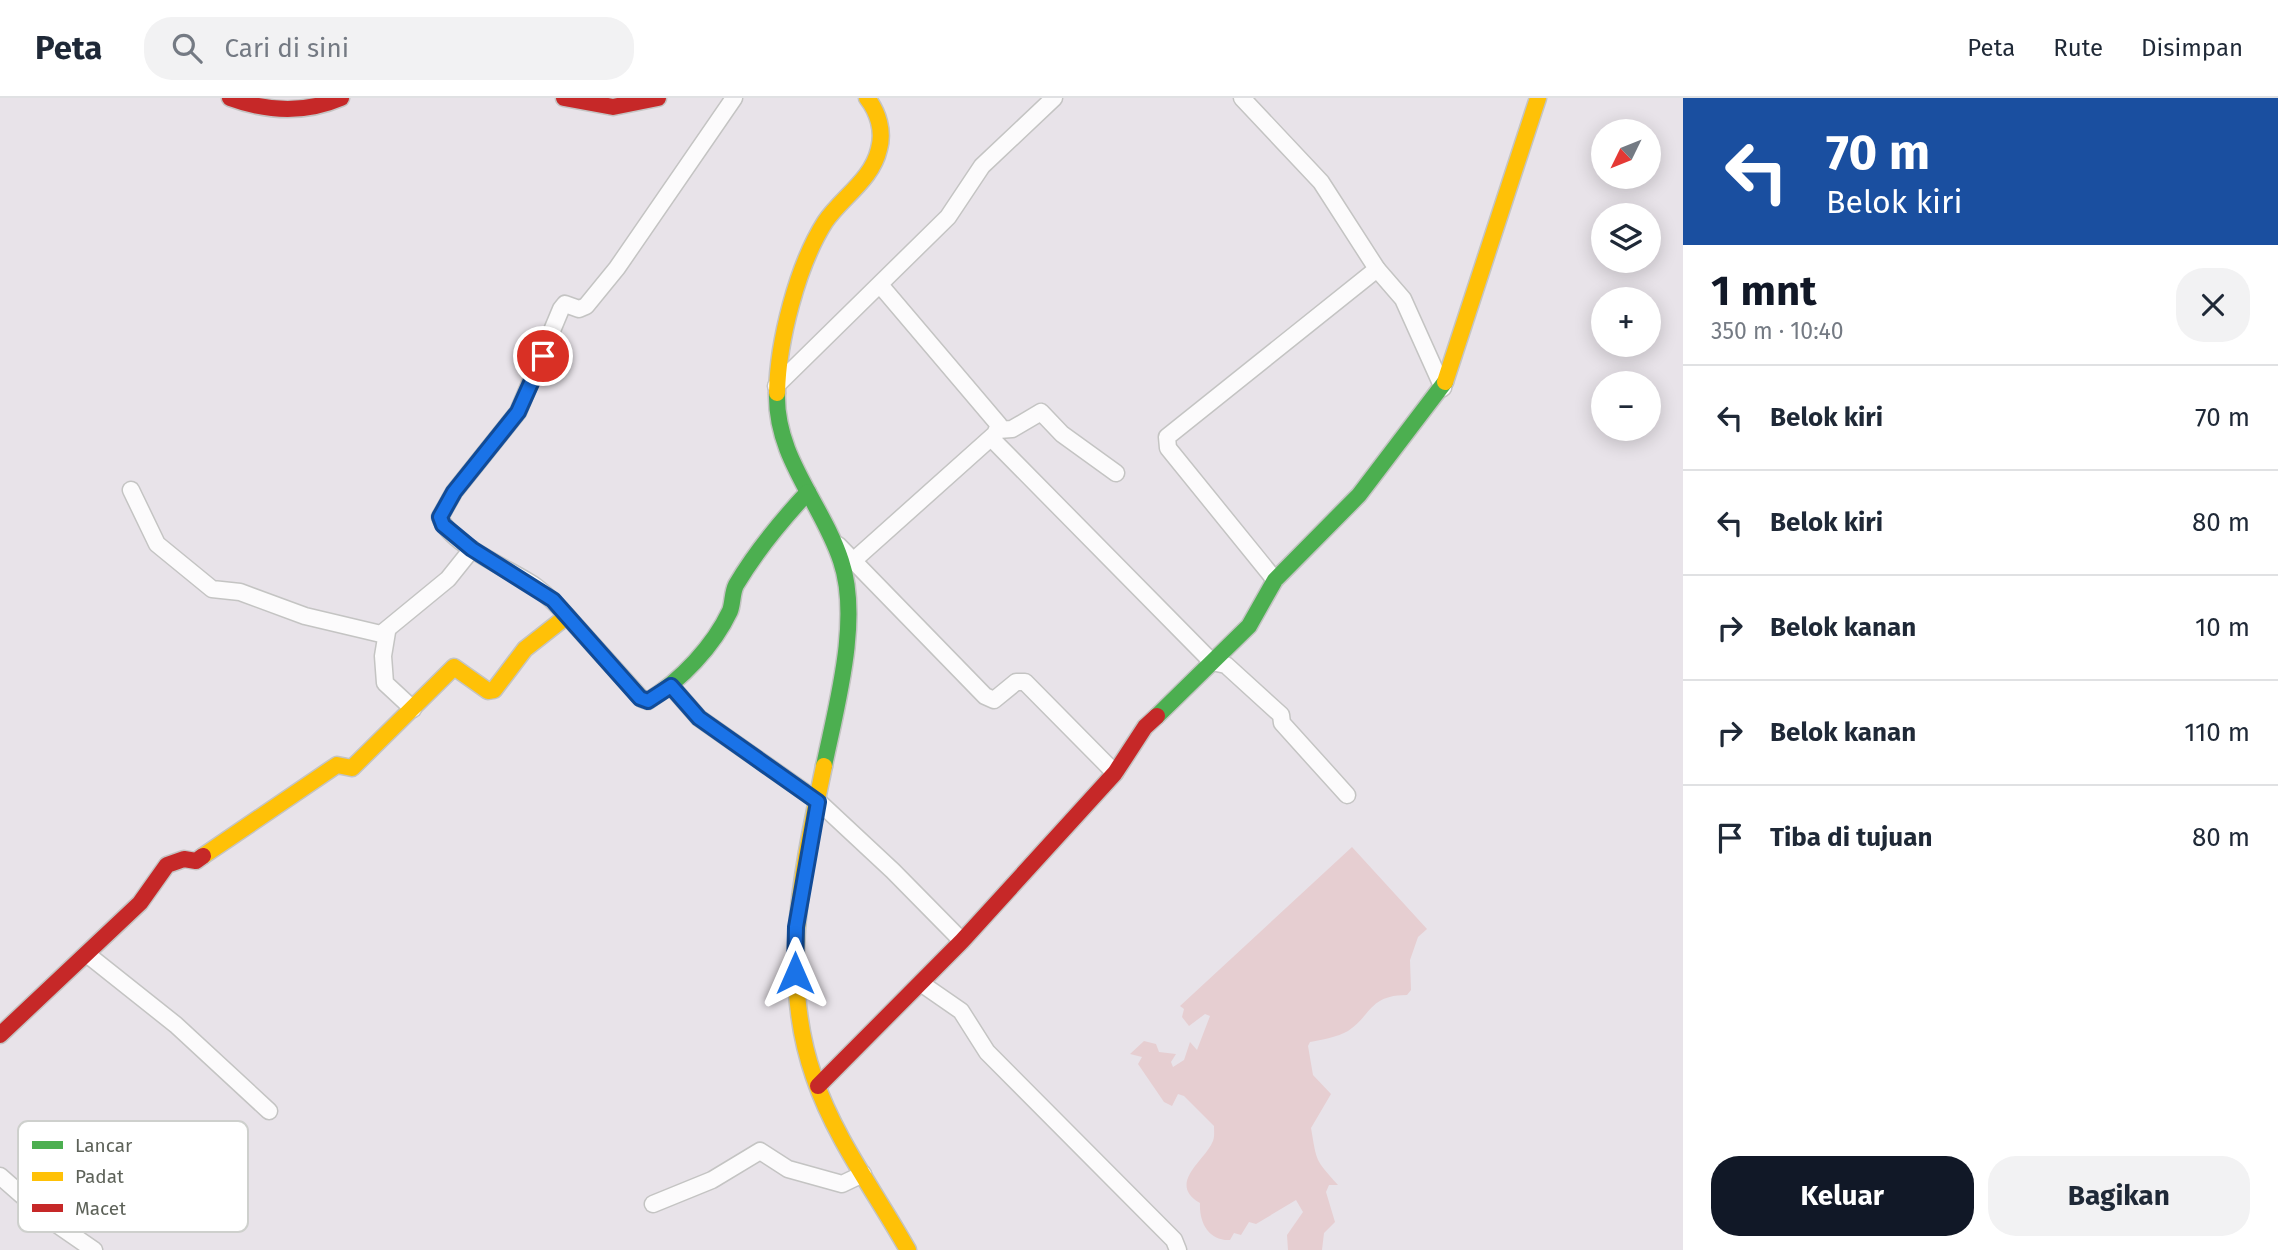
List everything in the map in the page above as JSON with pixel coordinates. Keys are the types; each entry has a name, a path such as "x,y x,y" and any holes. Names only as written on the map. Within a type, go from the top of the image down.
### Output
{"street":[{"path":"230,98 254,107 287,110 307,108 341,98"},
{"path":"564,98 613,107 658,98"},
{"path":"734,98 594,297 579,309 565,304 561,309 518,412 454,492 440,517 443,525 472,549 534,586 567,616 640,698 648,701 671,686 698,659 730,610 734,589 760,550 807,492"},
{"path":"867,98 879,120 879,150 867,175 832,212 811,250 776,386 781,435 830,536 845,577 846,625 839,693 807,856 795,954 798,1017 806,1055 818,1086 863,1174 908,1250"},
{"path":"776,386 881,286 955,209 982,166 1054,98"},
{"path":"1242,98 1321,182 1377,268 1402,299 1443,388"},
{"path":"818,1086 962,941 1115,772 1145,727 1249,626 1275,580 1359,495 1443,388 1538,98"},
{"path":"1275,580 1168,448 1167,437 1377,268"},
{"path":"881,286 997,419 995,434"},
{"path":"853,561 995,434 1012,429 1041,412 1062,434 1116,473"},
{"path":"995,434 1212,662 1226,665 1281,715 1282,723 1347,795"},
{"path":"131,490 152,537 161,549 212,589 234,592 305,616 381,634 387,632 448,579 472,549"},
{"path":"830,536 985,696 994,700 1017,682 1024,682 1115,772"},
{"path":"4,1025 88,955 144,900 167,865 184,859 197,861 337,765 352,768 454,667 488,691 494,690 525,649 567,616"},
{"path":"387,632 383,656 385,683 413,709"},
{"path":"671,686 699,718 818,802 894,871 962,941"},
{"path":"88,955 176,1025 269,1111"},
{"path":"922,984 961,1011 987,1052 1174,1240 1178,1250"},
{"path":"653,1204 712,1180 760,1151 788,1169 842,1184 863,1174"},
{"path":"0,1175 18,1191"},
{"path":"68,1232 94,1250"}],"shaded area":[{"path":"1352,847 1427,929 1418,937 1410,960 1411,990 1407,995 1385,998 1348,1031 1310,1042 1308,1046 1313,1075 1331,1094 1311,1128 1318,1160 1338,1185 1329,1185 1326,1192 1335,1222 1324,1233 1322,1250 1288,1250 1287,1235 1303,1212 1296,1200 1256,1224 1249,1222 1241,1235 1234,1233 1230,1240 1223,1240 1207,1229 1201,1217 1200,1203 1191,1196 1187,1188 1187,1180 1213,1141 1214,1126 1184,1096 1178,1094 1172,1106 1164,1102 1138,1064 1142,1057 1130,1054 1144,1041 1156,1044 1159,1052 1176,1054 1171,1062 1173,1067 1184,1060 1190,1042 1197,1050 1210,1016 1205,1014 1189,1026 1182,1017 1184,1009 1180,1006"}],"traffic: fast":[{"path":"1157,716 1249,626 1275,580 1359,495 1445,382"},
{"path":"777,393 783,438 833,540 847,584 848,636 840,691 824,766"},
{"path":"642,699 648,701 660,693 684,673 705,650 730,611 735,588 744,572 769,537 808,492"}],"traffic: slow":[{"path":"777,393 785,328 806,260 825,222 870,170 879,149 879,122 867,98"},
{"path":"1445,382 1538,98"},
{"path":"203,856 337,765 352,768 454,667 488,691 494,690 525,649 567,616 642,699"},
{"path":"824,766 802,882 798,922 797,1000 803,1039 814,1077 833,1122 908,1250"}],"traffic: jam":[{"path":"230,98 258,106 286,109 313,107 341,98"},
{"path":"564,98 613,107 658,98"},
{"path":"818,1086 962,941 1115,773 1145,727 1157,716"},
{"path":"0,1035 140,903 167,865 184,859 196,861 203,856"}],"route":[{"path":"543,356 518,412 454,492 440,517 443,525 472,549 553,600 644,701 671,686 699,718 818,802 796,927 795,973"}]}
